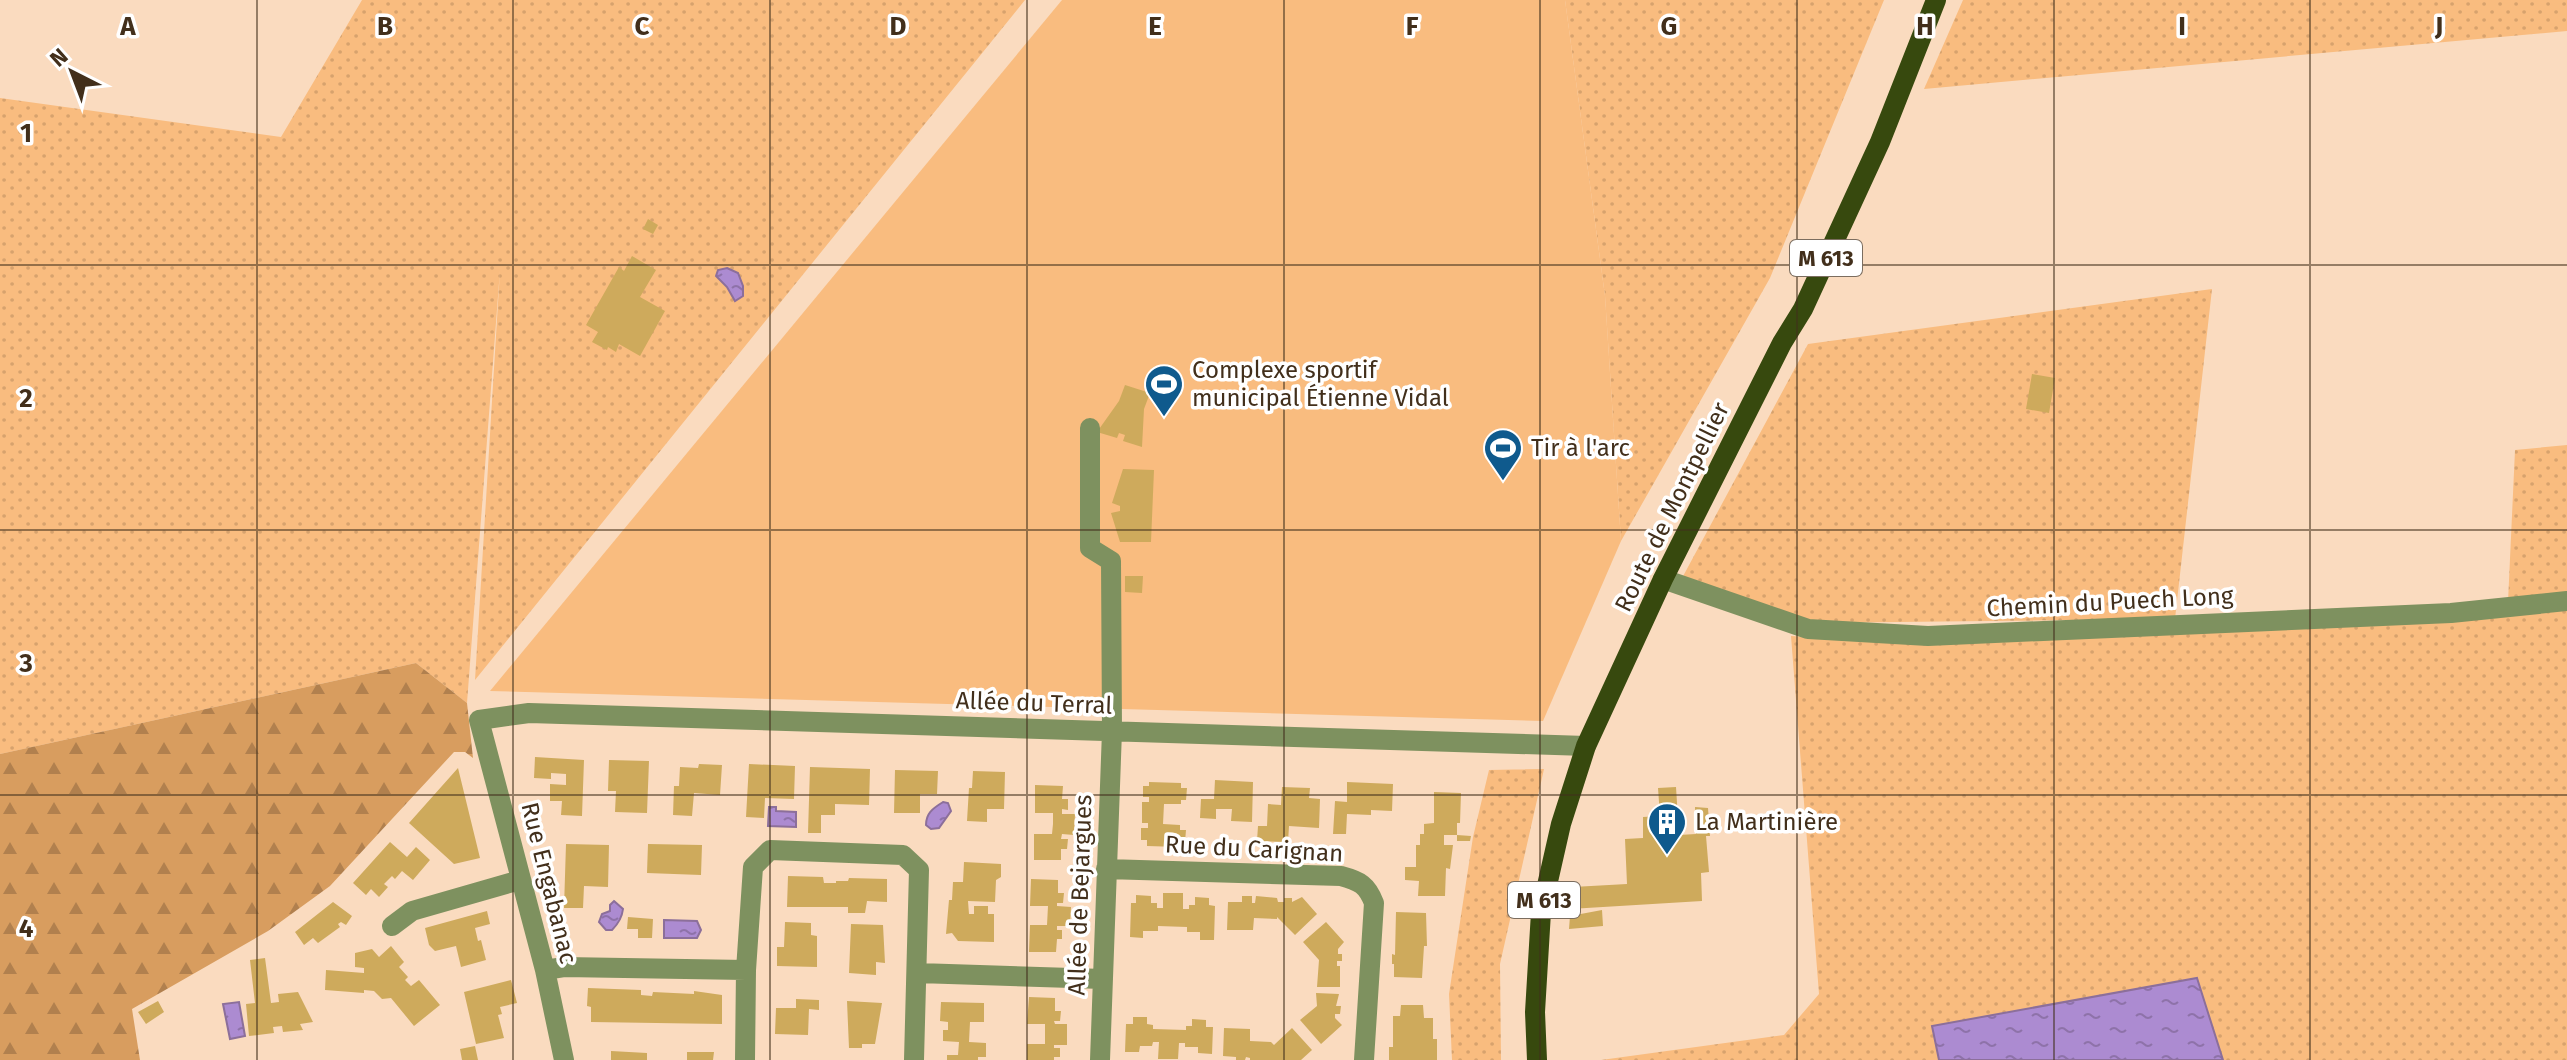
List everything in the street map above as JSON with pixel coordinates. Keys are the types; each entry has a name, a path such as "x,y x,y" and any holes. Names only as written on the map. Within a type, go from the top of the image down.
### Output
{"main road":[{"name":"Route de Montpellier","path":"1537,1060 1535,1012 1541,912 1561,824 1586,746 1663,579 1782,343 1803,309 1880,142 1936,0"}],"street":[{"name":"Allée de Bejargues","path":"1090,428 1090,548 1111,561 1112,731 1100,1060"},
{"name":"Chemin du Puech Long","path":"1663,579 1808,629 1928,636 2451,613 2567,601"},
{"name":"Allée du Terral","path":"479,720 529,713 1586,746"},
{"name":"Rue Engabanac","path":"479,720 489,747 545,970 564,1060"},
{"path":"745,1060 746,970 753,867 770,850 903,855 919,870 914,1060"},
{"name":"Rue du Carignan","path":"1106,869 1341,876 1359,881 1368,889 1374,903 1364,1060"},
{"path":"392,926 412,911 520,880"},
{"path":"545,970 564,967 746,970"},
{"path":"918,973 1103,979"}],"shaded area":[{"path":"362,0 1025,0 475,680 500,270 467,703 416,663 0,754 0,98 281,137"},
{"name":"Complexe sportif municipal Étienne Vidal","path":"1062,0 1565,0 1605,296 1621,541 1543,721 490,691"},
{"path":"1565,0 1884,0 1770,278 1621,541 1605,296"},
{"path":"1963,0 2567,0 2567,31 1924,89"},
{"path":"2212,289 2175,619 1808,623 1681,580 1808,344"},
{"path":"2567,445 2567,595 2508,602 2515,450"},
{"path":"2567,607 2567,1060 1601,1060 1784,1035 1819,994 1791,636 1926,643"},
{"path":"1544,769 1500,964 1501,1060 1452,1060 1449,994 1473,837 1489,770"}],"green space":[{"path":"416,663 467,703 473,758 465,752 454,752 330,886 268,931 132,1009 140,1060 0,1060 0,754"}],"water":[{"path":"727,268 738,273 743,286 743,296 735,301 716,276 718,270"},
{"path":"943,802 948,803 951,811 939,828 931,829 926,825 927,817"},
{"path":"769,807 776,807 776,811 796,812 796,827 768,826"},
{"path":"614,901 623,909 622,915 612,930 606,930 599,922 602,914 610,911"},
{"path":"664,920 697,921 701,930 697,938 664,938"},
{"path":"2197,978 2223,1060 1939,1060 1932,1026"},
{"path":"239,1002 245,1036 230,1039 223,1004"}],"building":[{"path":"648,219 658,225 653,234 643,229"},
{"path":"632,256 656,270 640,297 665,311 640,356 619,344 616,352 592,342 598,332 586,325 619,267 624,271"},
{"path":"2032,374 2055,378 2049,413 2026,409"},
{"path":"1125,385 1150,393 1144,409 1142,447 1123,441 1125,435 1119,433 1117,438 1097,432 1119,401"},
{"path":"1123,469 1154,470 1151,542 1120,542 1111,513 1120,511 1120,506 1112,503"},
{"path":"1125,576 1143,576 1142,593 1125,592"},
{"path":"535,757 584,760 582,816 561,815 562,801 550,801 550,784 566,785 566,774 551,773 551,779 534,778"},
{"path":"609,760 649,761 647,813 615,812 616,791 608,791"},
{"path":"699,764 722,765 720,795 694,793 692,816 673,815 674,786 679,786 680,767 698,768"},
{"path":"749,764 795,766 794,799 765,798 764,818 746,817"},
{"path":"810,767 870,769 869,805 835,804 835,815 821,815 821,833 808,833"},
{"path":"458,768 480,858 454,864 409,823"},
{"path":"895,770 938,771 937,794 920,794 920,813 894,813"},
{"path":"973,771 1005,772 1004,809 987,809 987,822 967,821"},
{"path":"1215,780 1253,782 1252,822 1231,821 1232,809 1216,809 1216,819 1200,818 1201,799 1214,799"},
{"path":"1149,782 1181,783 1181,788 1187,788 1186,800 1181,800 1181,804 1164,804 1163,824 1180,825 1180,830 1186,830 1185,842 1180,842 1179,847 1147,846 1147,840 1141,840 1141,828 1148,828 1148,823 1142,823 1142,802 1149,802 1149,797 1143,797 1143,786 1149,786"},
{"path":"1347,782 1393,784 1392,811 1371,810 1371,815 1347,814 1346,834 1333,834 1335,801 1347,802"},
{"path":"1035,785 1063,786 1062,799 1068,799 1068,810 1062,809 1062,814 1075,814 1074,835 1062,834 1061,839 1068,839 1067,849 1061,849 1061,860 1034,860 1034,834 1052,834 1053,824 1053,813 1035,813"},
{"path":"1282,787 1310,788 1309,798 1320,799 1319,828 1289,826 1288,842 1257,841 1258,826 1267,826 1268,804 1281,805"},
{"name":"La Martinière","path":"1676,787 1679,835 1696,834 1695,807 1708,808 1710,836 1706,836 1709,872 1701,873 1702,901 1570,909 1573,887 1627,884 1625,839 1643,838 1643,817 1660,816 1658,788"},
{"path":"1434,792 1461,793 1460,823 1457,823 1457,835 1444,835 1444,845 1453,845 1450,869 1446,868 1445,896 1418,896 1419,881 1405,880 1405,867 1416,867 1416,845 1420,845 1424,824 1434,823"},
{"path":"1457,835 1471,836 1470,841 1457,841"},
{"path":"390,842 407,857 416,847 430,860 413,880 402,871 384,884 388,887 379,897 371,889 366,895 353,883"},
{"path":"566,844 609,845 608,887 584,886 583,908 564,908"},
{"path":"648,844 702,845 701,875 647,873"},
{"path":"964,862 1001,864 1001,877 996,880 995,902 968,901 969,914 974,914 974,906 988,906 988,914 994,914 994,942 958,941 952,933 946,934 953,882 963,882"},
{"path":"788,876 823,877 824,883 848,881 849,878 887,879 887,902 867,901 865,913 848,913 848,907 787,907"},
{"path":"1031,879 1058,880 1058,893 1064,893 1063,903 1057,903 1057,906 1071,907 1070,926 1057,926 1057,930 1062,930 1062,939 1057,939 1056,952 1029,952 1030,925 1047,925 1048,906 1030,906"},
{"path":"1163,893 1183,893 1183,909 1195,905 1195,897 1209,898 1209,905 1215,906 1214,940 1200,940 1200,932 1187,932 1187,927 1158,926 1158,931 1143,931 1143,938 1130,937 1131,903 1136,903 1136,895 1151,896 1151,903 1163,908"},
{"path":"1242,896 1252,896 1252,903 1255,903 1256,896 1277,898 1278,902 1292,898 1292,902 1302,897 1317,914 1295,935 1277,917 1254,918 1253,930 1227,930 1228,902 1242,902"},
{"path":"333,902 352,916 346,925 341,922 338,924 340,927 318,943 313,938 304,945 295,932"},
{"path":"1602,910 1603,926 1569,929 1570,916"},
{"path":"487,911 490,924 475,928 486,960 461,967 456,946 435,951 429,945 425,928"},
{"path":"1396,912 1426,913 1427,946 1424,946 1422,978 1394,977 1392,954 1395,955"},
{"path":"628,917 653,919 652,938 638,938 638,929 627,929"},
{"path":"785,922 811,923 811,935 817,936 817,967 777,966 777,947 784,947"},
{"path":"1326,922 1344,942 1338,949 1338,954 1342,954 1342,961 1337,961 1337,966 1340,966 1340,987 1317,987 1319,960 1303,942"},
{"path":"851,924 883,925 885,963 876,962 876,975 849,973"},
{"path":"391,946 404,962 399,967 408,977 405,980 411,986 419,980 440,1005 414,1026 391,998 382,999 374,991 325,990 326,970 364,973 364,968 355,967 355,953 372,949 379,957"},
{"path":"265,958 271,1003 279,1002 278,994 298,992 313,1022 300,1024 303,1030 283,1032 282,1026 273,1027 274,1033 249,1036 246,1004 255,1003 250,960"},
{"path":"511,980 517,1003 500,1007 502,1014 498,1015 504,1038 476,1044 464,992"},
{"path":"588,988 641,990 641,995 652,996 653,992 694,994 694,991 722,995 722,1024 591,1022 591,1007 587,1006"},
{"path":"1316,993 1339,994 1336,1006 1341,1006 1340,1014 1335,1014 1335,1018 1342,1025 1321,1044 1300,1020 1317,1006"},
{"path":"1029,997 1055,998 1055,1011 1061,1011 1060,1021 1054,1021 1055,1024 1067,1024 1067,1045 1054,1045 1054,1048 1060,1048 1060,1057 1054,1057 1054,1060 1027,1060 1027,1044 1045,1044 1045,1024 1027,1024"},
{"path":"796,999 819,1000 819,1010 809,1009 808,1035 775,1034 776,1008 796,1008"},
{"path":"158,1001 164,1012 146,1024 138,1012"},
{"path":"847,1001 882,1003 875,1044 849,1048"},
{"path":"941,1002 984,1003 984,1022 970,1022 969,1042 986,1043 986,1057 947,1060 947,1055 958,1055 959,1042 943,1041 943,1030 948,1030 948,1022 940,1021"},
{"path":"1401,1005 1423,1005 1424,1018 1433,1018 1437,1060 1389,1060 1389,1047 1393,1047 1393,1016 1400,1016"},
{"path":"1133,1017 1147,1017 1147,1024 1153,1025 1153,1029 1186,1030 1186,1026 1192,1026 1192,1019 1206,1020 1206,1027 1213,1027 1212,1054 1198,1053 1198,1047 1185,1047 1185,1043 1179,1043 1178,1059 1158,1059 1159,1042 1153,1042 1152,1046 1140,1046 1139,1052 1125,1052 1126,1024 1133,1024"},
{"path":"1224,1028 1250,1029 1250,1041 1271,1042 1274,1045 1292,1028 1312,1050 1301,1060 1250,1060 1246,1057 1245,1060 1236,1060 1236,1057 1223,1056"},
{"path":"475,1046 478,1060 462,1060 460,1049"},
{"path":"611,1051 647,1053 647,1060 611,1060"},
{"path":"687,1052 714,1052 713,1060 687,1060"}],"place":[{"name":"Complexe sportif municipal Étienne Vidal","path":"1164,418"},
{"name":"Tir à l'arc","path":"1503,482"},
{"name":"La Martinière","path":"1667,856"}]}
